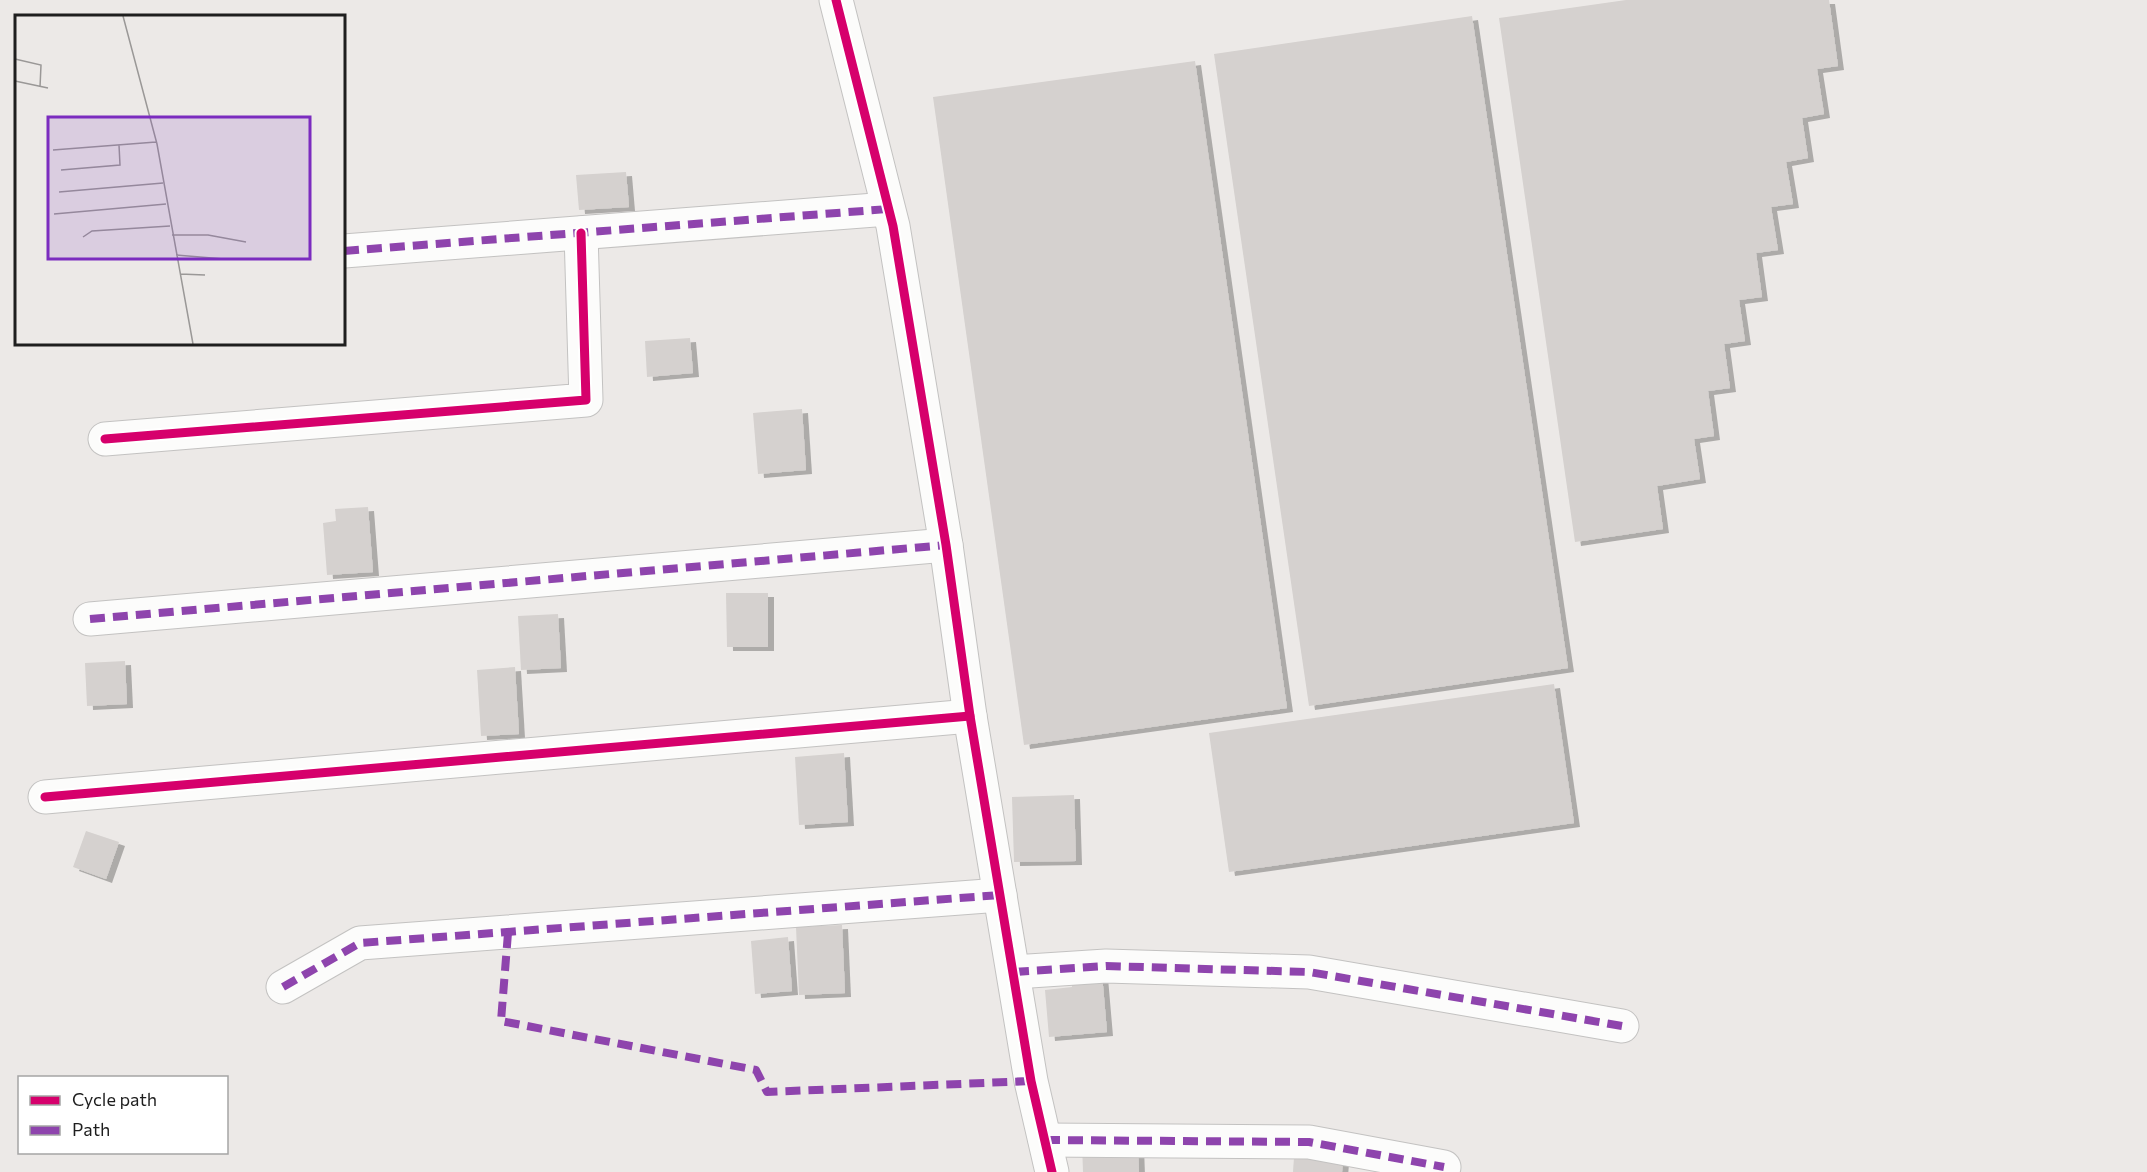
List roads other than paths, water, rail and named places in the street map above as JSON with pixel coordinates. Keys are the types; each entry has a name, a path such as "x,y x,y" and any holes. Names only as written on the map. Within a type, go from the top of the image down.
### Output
{"street":[{"path":"836,0 888,209 946,545 970,716 1031,1081 1052,1172"},
{"path":"345,251 888,209"},
{"path":"105,439 586,400 580,233"},
{"path":"90,619 946,545"},
{"path":"45,797 970,716"},
{"path":"283,987 360,943 1000,895"},
{"path":"1014,972 1106,966 1310,972 1623,1026"},
{"path":"1045,1140 1310,1142 1444,1167"}]}
